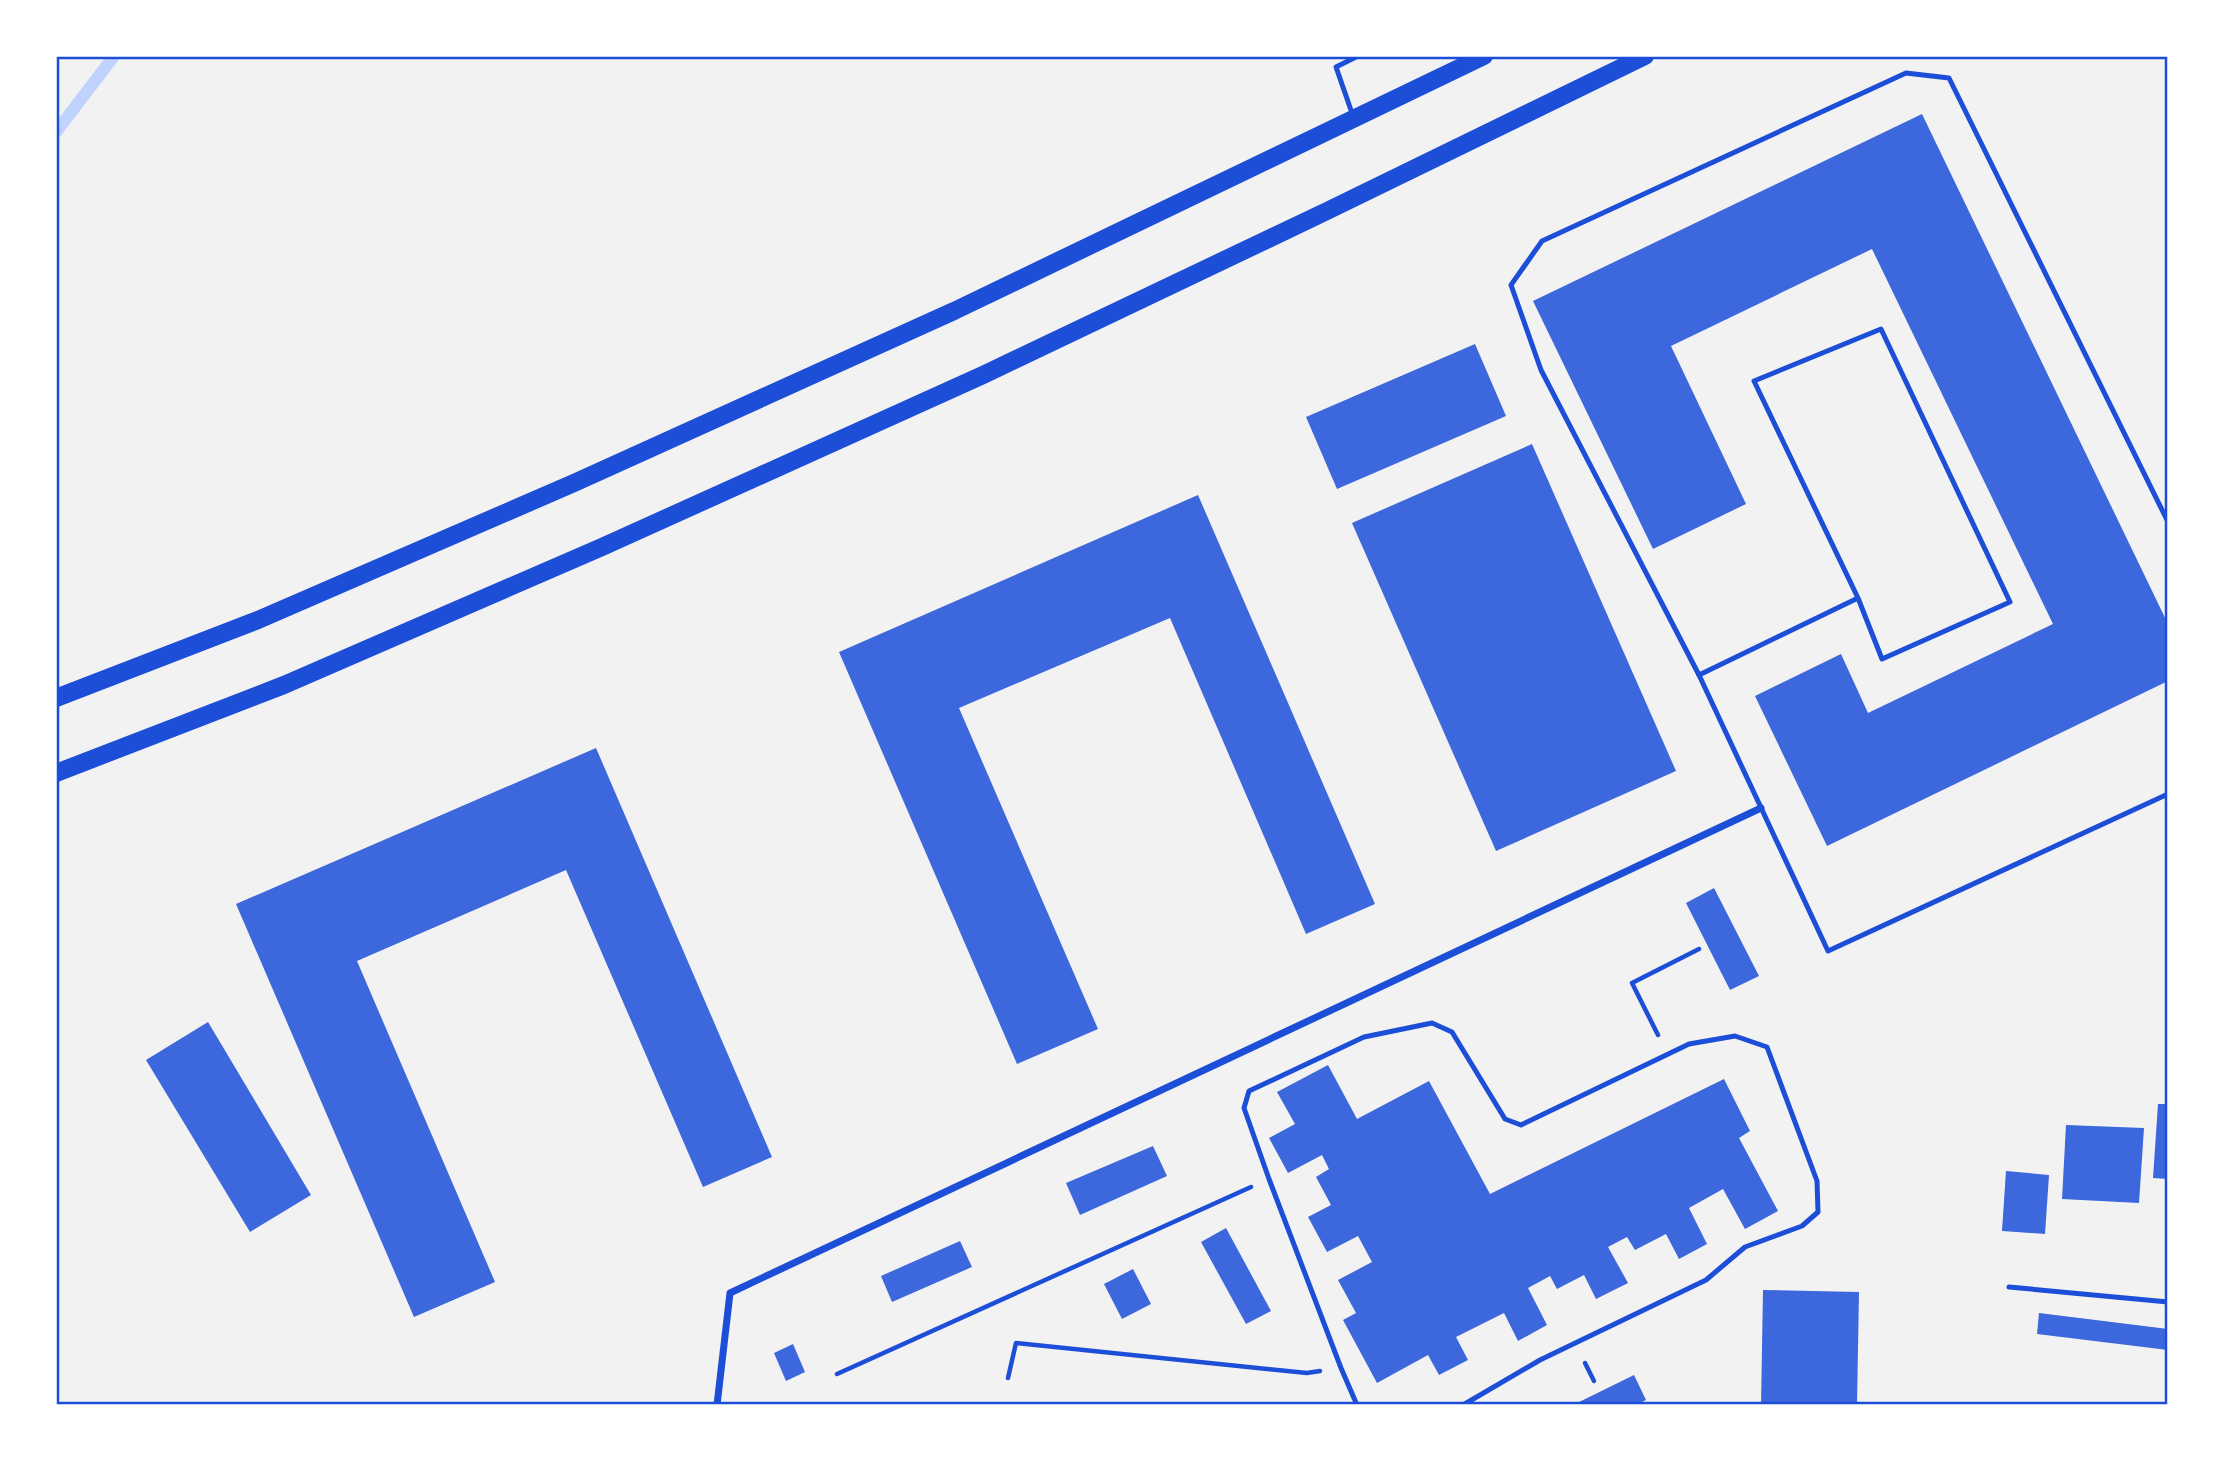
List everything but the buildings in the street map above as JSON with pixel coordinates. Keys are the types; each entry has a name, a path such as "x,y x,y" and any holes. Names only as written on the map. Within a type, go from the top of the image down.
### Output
{"main road":[{"path":"56,698 258,620 587,477 954,311 1484,56"},
{"path":"56,773 284,685 628,535 984,374 1645,56"}],"street":[{"path":"718,1405 730,1293 1761,808"}],"lane":[{"path":"1354,119 1336,67 1358,56"},
{"path":"2168,522 1949,78 1906,73 1542,241 1511,285 1541,369 1699,675 1828,951 2168,794"},
{"path":"1881,329 2010,602 1882,659 1858,598 1754,381 1881,329"},
{"path":"1699,675 1858,598"},
{"path":"1357,1405 1244,1108 1249,1091 1364,1037 1432,1023 1452,1032 1505,1119 1521,1125 1689,1044 1735,1036 1767,1047 1817,1181 1818,1212 1802,1226 1745,1247 1706,1280 1540,1360 1463,1405"},
{"path":"2009,1287 2168,1302"}],"path":[{"path":"1667,1054 1632,983 1699,949"},
{"path":"837,1374 1269,1179"},
{"path":"1008,1378 1016,1343 1307,1373 1341,1368"}],"waterway":[{"path":"56,132 114,56"}]}
